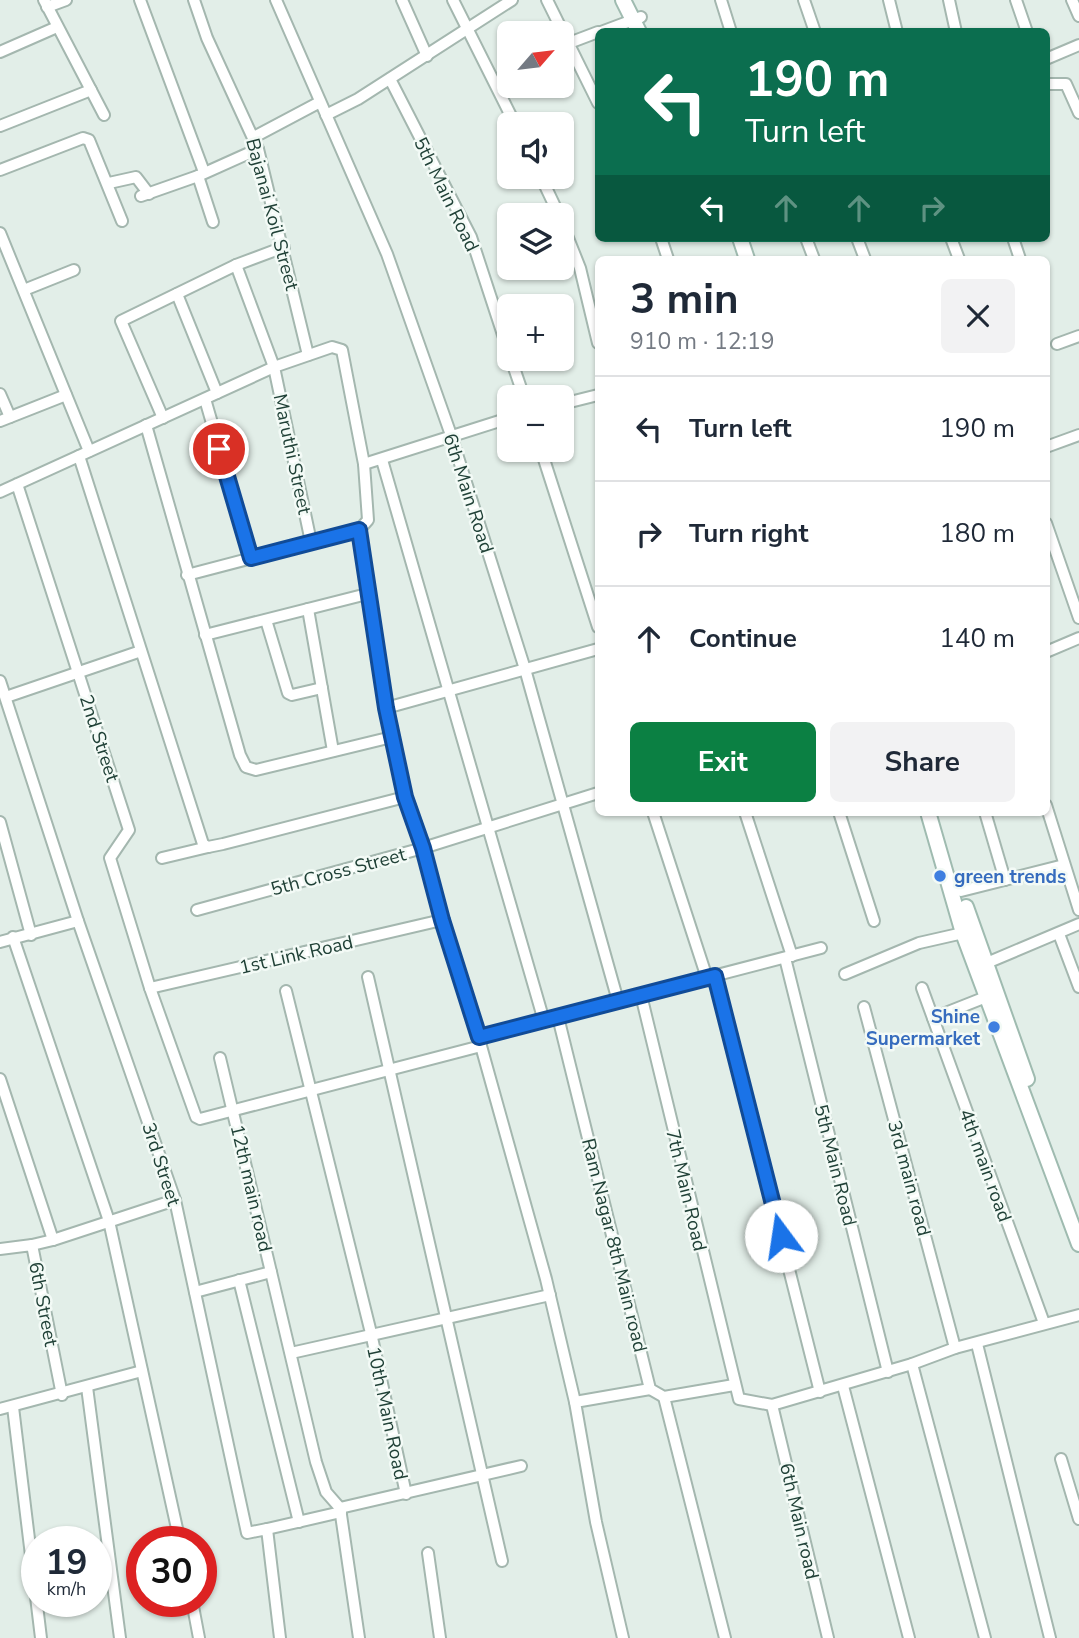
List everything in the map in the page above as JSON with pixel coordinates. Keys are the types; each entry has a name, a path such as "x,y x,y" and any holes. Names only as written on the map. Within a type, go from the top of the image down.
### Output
{"main road":[{"path":"623,0 637,23"},
{"path":"632,0 637,23"},
{"path":"929,816 960,914 962,933 980,966 1079,1221"},
{"path":"938,816 961,891 986,996 1079,1244"}],"street":[{"path":"66,0 46,4 104,115"},
{"path":"140,0 201,174 213,222"},
{"name":"Bajanai Koil Street","path":"194,0 214,54 258,149 284,247 307,355"},
{"name":"6th Main Road","path":"276,0 387,254 452,435 525,669 618,1001"},
{"path":"402,0 427,56"},
{"path":"453,0 509,112"},
{"path":"326,115 390,79 406,66 427,56 512,0"},
{"path":"547,0 558,21"},
{"path":"721,0 731,28"},
{"path":"804,0 814,28"},
{"path":"889,0 896,28"},
{"path":"949,0 956,28"},
{"path":"1016,0 1026,28"},
{"path":"1072,0 1079,16"},
{"path":"616,28 637,23"},
{"path":"0,52 57,27"},
{"path":"574,41 595,34"},
{"path":"1050,57 1079,45"},
{"path":"574,53 595,97"},
{"name":"5th Main Road","path":"390,79 471,237 497,316"},
{"path":"1050,84 1066,84 1079,113"},
{"path":"0,126 91,90"},
{"path":"254,137 320,102"},
{"path":"0,170 83,138 92,144 122,220"},
{"path":"109,183 136,177 145,195 258,149"},
{"path":"0,233 66,395 141,651 204,844 208,847"},
{"path":"163,418 121,321 236,265 284,247"},
{"path":"574,253 595,330"},
{"name":"Maruthi Street","path":"236,265 274,367 311,542"},
{"path":"24,290 74,270"},
{"path":"177,294 217,393"},
{"path":"1057,344 1079,337"},
{"path":"0,492 274,367 332,347 341,350 364,464 368,520 359,530 187,575"},
{"path":"0,394 5,419 66,395"},
{"path":"574,401 595,395"},
{"path":"205,399 251,558"},
{"path":"364,464 497,422"},
{"path":"146,425 187,575 246,767 256,770 392,737"},
{"path":"1050,446 1079,435"},
{"path":"382,460 544,1021"},
{"path":"545,462 595,618"},
{"name":"2nd Street","path":"16,484 129,831 110,858 150,988"},
{"path":"359,530 386,708 405,797 423,848 480,1042 550,1295 575,1402 596,1522 623,1638"},
{"path":"1050,535 1079,618"},
{"path":"205,635 367,594"},
{"path":"308,609 333,751"},
{"path":"266,620 288,693 292,695 322,688"},
{"path":"1050,650 1079,638"},
{"path":"386,708 595,650"},
{"path":"6,697 141,651"},
{"name":"3rd Street","path":"0,681 78,921 175,1200 247,1533 267,1529"},
{"name":"5th Cross Street","path":"197,910 423,848 595,794"},
{"path":"162,858 405,797"},
{"path":"654,816 711,977 820,1392"},
{"name":"5th Main Road","path":"746,816 788,957 888,1371"},
{"path":"840,816 874,921"},
{"path":"986,816 1005,880"},
{"path":"1049,816 1079,909"},
{"path":"0,822 31,935"},
{"path":"961,891 1064,864"},
{"name":"1st Link Road","path":"150,988 442,920"},
{"path":"0,942 78,921"},
{"path":"980,966 1079,924"},
{"path":"845,974 919,943 962,933"},
{"path":"1059,933 1079,987"},
{"path":"13,937 109,1221 176,1526"},
{"path":"150,988 193,1113 200,1119 391,1069 558,1017 821,948"},
{"path":"368,977 502,1561"},
{"name":"4th main road","path":"922,988 1044,1323"},
{"name":"10th Main Road","path":"286,991 371,1333 406,1494"},
{"name":"7th Main Road","path":"640,995 734,1385"},
{"path":"931,1012 986,996"},
{"name":"3rd main road","path":"864,1007 955,1348"},
{"name":"Ram Nagar 8th Main road","path":"558,1017 650,1389"},
{"name":"12th main road","path":"195,1292 271,1272 220,1058"},
{"path":"0,1079 53,1240"},
{"path":"32,1245 175,1200"},
{"name":"6th Street","path":"0,1249 32,1245 62,1395"},
{"path":"271,1272 316,1462 326,1492 340,1510 359,1638"},
{"path":"240,1280 299,1522"},
{"path":"291,1353 550,1295"},
{"path":"575,1402 650,1389 664,1397 734,1385 741,1401 772,1405 843,1386 955,1348 1079,1315"},
{"path":"977,1343 1050,1638"},
{"path":"912,1364 985,1638"},
{"path":"0,1409 62,1395 142,1371"},
{"path":"843,1386 909,1638"},
{"path":"87,1387 120,1638"},
{"path":"664,1397 725,1638"},
{"name":"6th Main road","path":"772,1405 828,1638"},
{"path":"13,1407 41,1638"},
{"path":"1060,1458 1079,1519"},
{"path":"280,1638 267,1529 482,1478 521,1466"},
{"path":"428,1553 440,1638"},
{"path":"195,1617 199,1638"}],"place":[{"name":"green trends","path":"940,876"},
{"name":"Shine Supermarket","path":"994,1027"}],"route":[{"path":"219,449 251,558 359,530 386,708 405,797 423,848 442,920 479,1037 715,976 781,1236"}]}
